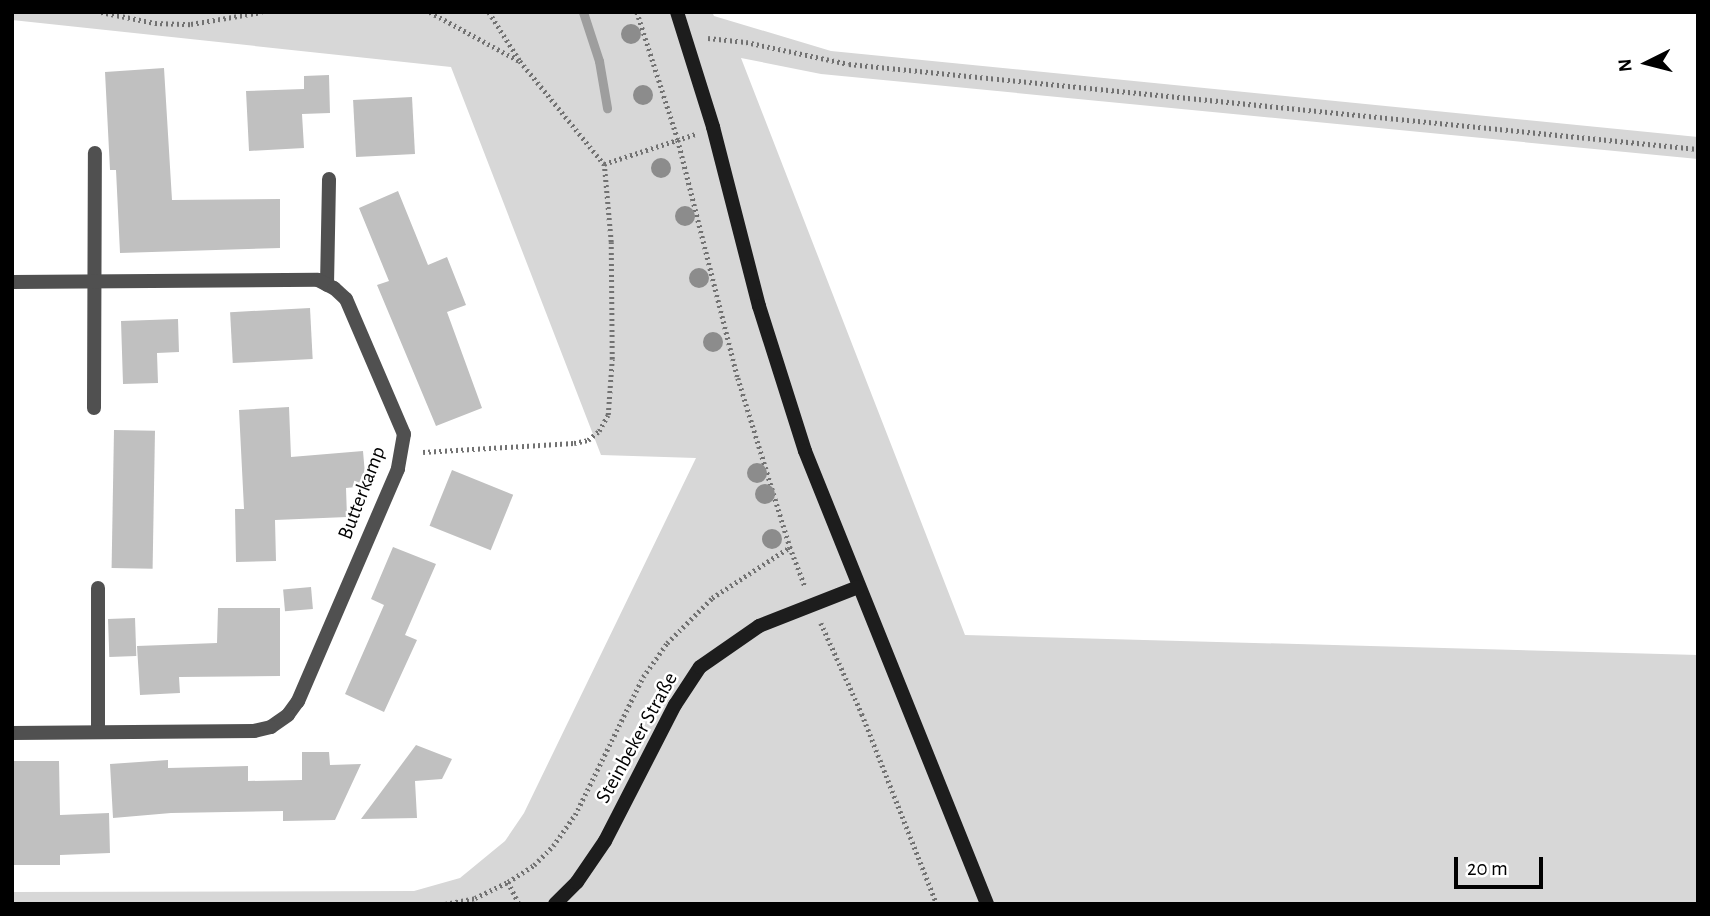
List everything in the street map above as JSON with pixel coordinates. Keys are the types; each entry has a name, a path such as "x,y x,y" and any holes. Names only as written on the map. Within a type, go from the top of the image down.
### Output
{"street":[{"path":"677,12 713,127 778,370 804,451 987,904"},
{"path":"94,153 94,408"},
{"path":"12,282 95,284 318,281 327,285 329,179"},
{"name":"Butterkamp","path":"12,733 254,731 271,727 288,715 298,701 402,453 404,434 346,299 327,285"},
{"path":"98,587 98,732"},
{"name":"Steinbeker Straße","path":"555,904 590,865 675,705 700,667 759,626 858,587"}],"path":[{"path":"101,12 155,23 191,24 262,12"},
{"path":"430,12 520,61"},
{"path":"402,453 574,443 588,440 599,431 608,415 612,359 611,242 604,164 520,61 489,12"},
{"path":"637,12 678,140 738,378 790,547 813,606 862,714 937,904"},
{"path":"687,38 736,40 849,64 1698,149"},
{"path":"604,164 713,127"},
{"path":"445,904 475,898 508,882 534,865 553,846 575,815 643,677 667,643 712,598 790,547"},
{"path":"508,882 519,904"}],"shaded area":[{"path":"12,12 712,12 714,16 831,51 1698,137 1698,159 821,74 741,58 965,635 1698,655 1698,904 12,904 12,892 414,891 460,878 505,841 524,813 696,458 601,455 451,67 12,20"}],"building":[{"path":"164,68 172,200 280,199 280,248 120,253 116,170 110,170 105,72"},
{"path":"329,75 330,113 302,114 304,148 249,151 246,91 304,89 304,76"},
{"path":"412,97 415,154 356,157 353,100"},
{"path":"398,191 428,265 447,257 466,305 447,312 482,408 436,426 377,285 389,281 359,208"},
{"path":"310,308 313,359 233,363 230,312"},
{"path":"178,319 179,352 157,353 158,383 123,384 121,321"},
{"path":"289,407 291,457 363,451 366,486 346,488 347,517 275,520 276,561 236,562 235,509 244,509 239,410"},
{"path":"114,430 155,431 153,569 112,568"},
{"path":"452,470 513,495 491,550 430,526"},
{"path":"393,547 436,564 405,635 417,640 384,712 345,694 384,605 371,599"},
{"path":"311,587 313,609 285,611 283,589"},
{"path":"218,608 280,608 280,676 179,677 180,693 140,695 137,646 217,643"},
{"path":"135,618 136,656 109,657 108,619"},
{"path":"416,745 452,759 442,779 415,781 417,818 361,819"},
{"path":"302,752 329,752 330,765 361,764 335,820 283,821 283,811 171,813 113,818 110,764 168,760 168,768 248,766 248,781 302,780"},
{"path":"12,761 59,761 60,815 109,813 110,853 60,855 60,865 12,865"}],"waterway":[{"path":"583,12 599,61 607,108"}]}
